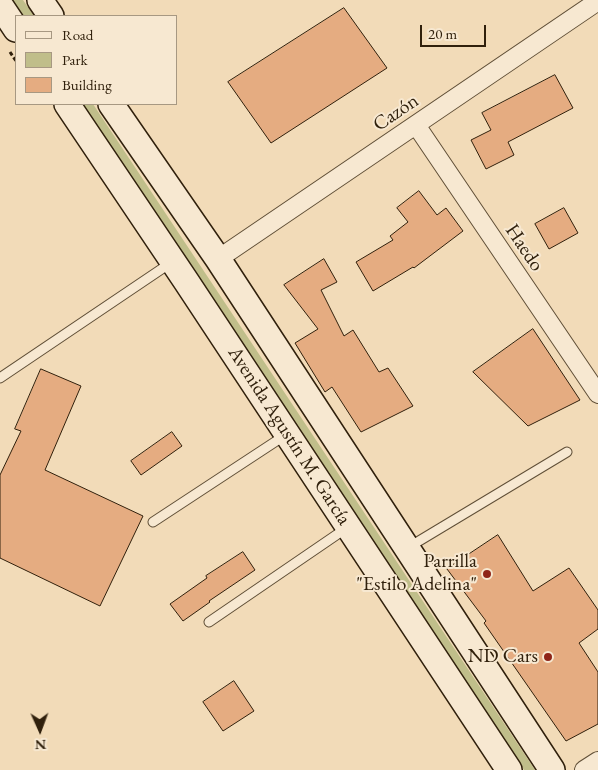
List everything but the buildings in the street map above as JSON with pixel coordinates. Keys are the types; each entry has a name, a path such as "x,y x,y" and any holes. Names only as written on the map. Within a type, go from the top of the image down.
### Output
{"main road":[{"path":"40,0 50,15"},
{"path":"0,4 15,27"},
{"name":"Avenida Agustín M. García","path":"68,105 509,770"},
{"name":"Avenida Agustín M. García","path":"112,105 218,260 552,770"}],"street":[{"name":"Cazón","path":"218,260 598,1"},
{"name":"Haedo","path":"416,125 598,394"},
{"path":"584,770 598,761"}],"lane":[{"path":"0,378 173,261"},
{"path":"153,522 287,434"},
{"path":"407,548 567,452"},
{"path":"209,622 348,527"}],"green space":[{"path":"12,0 23,0 33,15 22,15"},
{"path":"82,105 94,105 535,770 524,770"}],"place":[{"name":"Parrilla \"Estilo Adelina\"","path":"487,574"},
{"name":"ND Cars","path":"548,657"}]}
